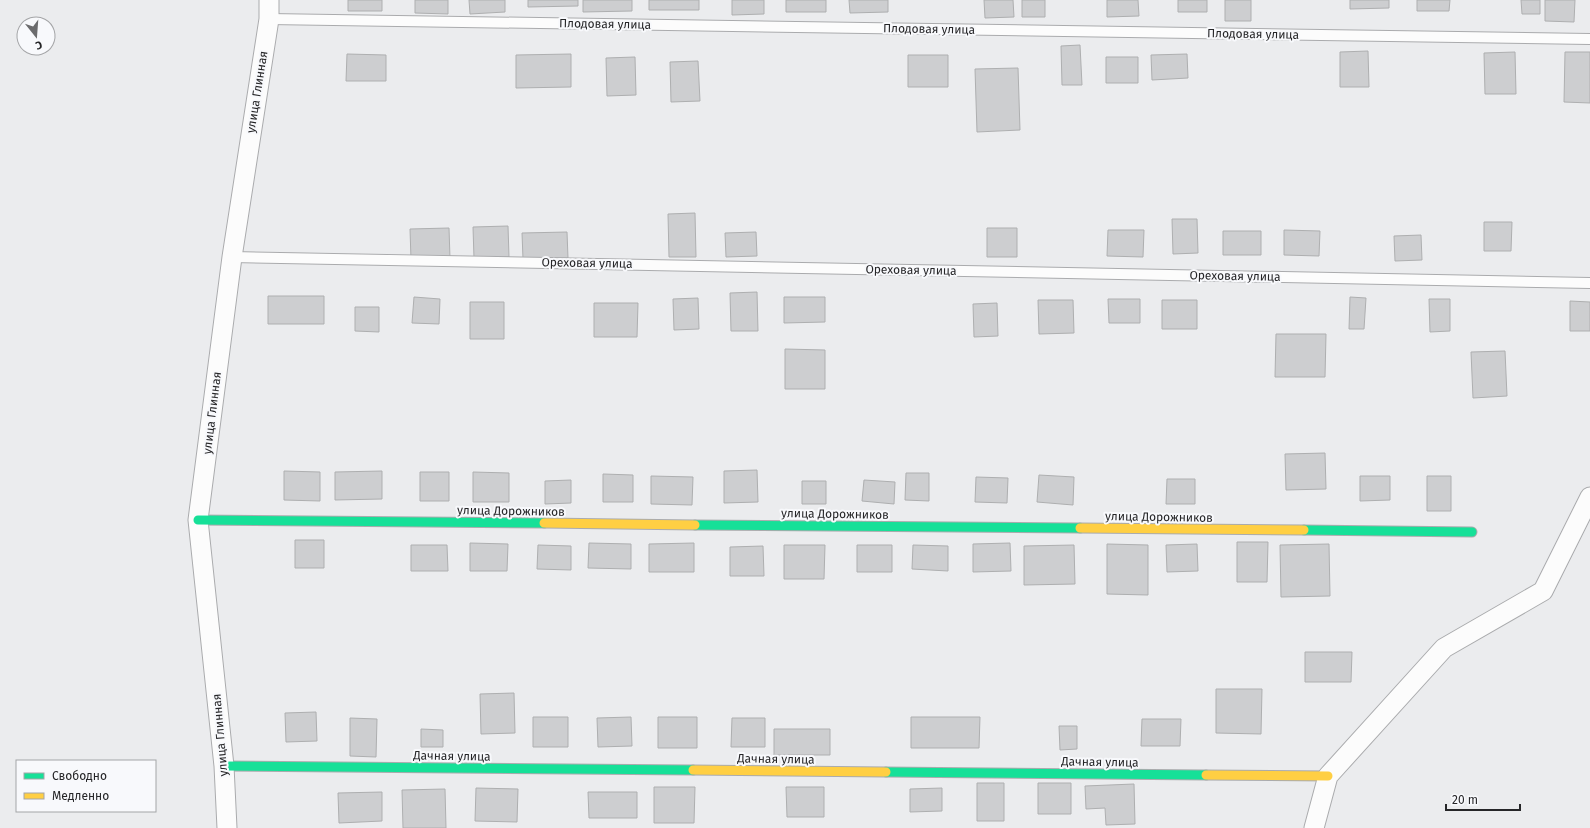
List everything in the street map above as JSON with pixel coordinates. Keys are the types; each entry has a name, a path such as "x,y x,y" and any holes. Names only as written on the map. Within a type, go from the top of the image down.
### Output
{"street":[{"name":"улица Глинная","path":"227,828 224,766 198,520 232,256 269,19 269,0"},
{"path":"1314,828 1328,776 1444,648 1543,591 1590,497"},
{"name":"улица Дорожников","path":"198,520 1472,532"},
{"name":"Дачная улица","path":"224,766 1328,776"}],"lane":[{"name":"Плодовая улица","path":"269,19 1590,39"},
{"name":"Ореховая улица","path":"232,256 1590,283"}],"building":[{"path":"348,0 382,0 382,11 348,11"},
{"path":"415,0 448,0 448,14 415,13"},
{"path":"469,0 505,0 505,12 470,14"},
{"path":"528,0 578,0 578,6 528,7"},
{"path":"583,0 632,0 632,11 583,12"},
{"path":"649,0 699,0 699,10 649,10"},
{"path":"732,0 764,0 764,14 732,15"},
{"path":"786,0 826,0 826,12 786,12"},
{"path":"849,0 888,0 888,12 850,13"},
{"path":"984,0 1013,0 1014,17 985,18"},
{"path":"1022,0 1045,0 1045,17 1022,17"},
{"path":"1107,0 1138,0 1139,16 1107,17"},
{"path":"1178,0 1207,0 1207,12 1178,12"},
{"path":"1225,0 1251,0 1251,21 1225,21"},
{"path":"1350,0 1389,0 1389,8 1350,9"},
{"path":"1417,0 1450,0 1449,11 1417,11"},
{"path":"1521,0 1540,0 1540,14 1522,14"},
{"path":"1545,0 1575,0 1574,22 1545,21"},
{"path":"1080,45 1082,85 1062,85 1061,46"},
{"path":"1368,51 1369,87 1340,87 1340,52"},
{"path":"1515,52 1516,94 1485,94 1484,53"},
{"path":"1565,52 1590,52 1590,103 1564,102"},
{"path":"347,54 386,55 386,81 346,81"},
{"path":"571,54 571,87 516,88 516,55"},
{"path":"1187,54 1188,78 1152,80 1151,55"},
{"path":"908,55 948,55 948,87 908,87"},
{"path":"635,57 636,95 607,96 606,58"},
{"path":"1106,57 1138,57 1138,83 1106,83"},
{"path":"698,61 700,101 671,102 670,62"},
{"path":"1018,68 1020,130 977,132 975,69"},
{"path":"695,213 696,257 669,257 668,214"},
{"path":"1172,219 1197,219 1198,253 1173,254"},
{"path":"1484,222 1512,222 1511,251 1484,251"},
{"path":"508,226 509,257 474,258 473,227"},
{"path":"449,228 450,258 411,259 410,229"},
{"path":"987,228 1017,228 1017,257 987,257"},
{"path":"1108,230 1144,230 1143,257 1107,256"},
{"path":"1284,230 1320,231 1319,256 1284,255"},
{"path":"1223,231 1261,231 1261,255 1223,255"},
{"path":"567,232 568,258 523,259 522,233"},
{"path":"756,232 757,256 726,257 725,233"},
{"path":"1421,235 1422,260 1395,261 1394,236"},
{"path":"757,292 758,331 731,331 730,293"},
{"path":"268,296 324,296 324,324 268,324"},
{"path":"414,297 440,299 439,324 412,323"},
{"path":"784,297 825,297 825,322 784,323"},
{"path":"1350,297 1366,298 1364,329 1349,329"},
{"path":"698,298 699,329 674,330 673,299"},
{"path":"1108,299 1140,299 1140,323 1109,323"},
{"path":"1429,299 1450,299 1450,331 1430,332"},
{"path":"1038,300 1073,300 1074,333 1039,334"},
{"path":"1162,300 1197,300 1197,329 1162,329"},
{"path":"1570,301 1590,302 1590,331 1570,331"},
{"path":"470,302 504,302 504,339 470,339"},
{"path":"594,303 638,303 637,337 594,337"},
{"path":"997,303 998,336 974,337 973,304"},
{"path":"355,307 379,307 379,332 355,331"},
{"path":"1276,334 1326,334 1325,377 1275,377"},
{"path":"785,349 825,350 825,389 785,389"},
{"path":"1505,351 1507,396 1473,398 1471,352"},
{"path":"1325,453 1326,489 1286,490 1285,454"},
{"path":"757,470 758,502 724,503 724,471"},
{"path":"284,471 320,472 320,501 284,500"},
{"path":"382,471 382,499 335,500 335,472"},
{"path":"420,472 449,472 449,501 420,501"},
{"path":"473,472 509,473 509,502 473,502"},
{"path":"906,473 929,473 929,501 905,500"},
{"path":"603,474 633,475 633,502 603,502"},
{"path":"1039,475 1074,477 1073,505 1037,502"},
{"path":"651,476 693,477 692,505 651,504"},
{"path":"1360,476 1390,476 1390,500 1360,501"},
{"path":"1427,476 1451,476 1451,511 1427,511"},
{"path":"976,477 1008,478 1007,503 975,502"},
{"path":"1167,479 1195,479 1195,504 1166,504"},
{"path":"571,480 571,503 545,504 545,481"},
{"path":"864,480 895,482 894,504 862,501"},
{"path":"802,481 826,481 826,504 802,504"},
{"path":"295,540 324,540 324,568 295,568"},
{"path":"1237,542 1268,542 1267,582 1237,582"},
{"path":"470,543 508,544 507,571 470,571"},
{"path":"589,543 631,544 631,569 588,568"},
{"path":"694,543 694,572 649,572 649,544"},
{"path":"1010,543 1011,571 973,572 973,544"},
{"path":"1107,544 1148,545 1148,595 1107,594"},
{"path":"1197,544 1198,571 1167,572 1166,545"},
{"path":"1329,544 1330,596 1281,597 1280,545"},
{"path":"411,545 447,545 448,571 411,571"},
{"path":"538,545 571,546 571,570 537,569"},
{"path":"784,545 825,545 824,579 784,579"},
{"path":"857,545 892,545 892,572 857,572"},
{"path":"913,545 948,546 948,571 912,569"},
{"path":"1074,545 1075,584 1024,585 1024,546"},
{"path":"763,546 764,576 730,576 730,547"},
{"path":"1305,652 1352,652 1351,682 1305,682"},
{"path":"1216,689 1262,689 1261,734 1216,733"},
{"path":"514,693 515,733 481,734 480,694"},
{"path":"316,712 317,741 286,742 285,713"},
{"path":"533,717 568,717 568,747 533,747"},
{"path":"631,717 632,746 598,747 597,718"},
{"path":"658,717 697,717 697,748 658,748"},
{"path":"911,717 980,717 979,748 911,748"},
{"path":"350,718 377,719 376,757 350,756"},
{"path":"732,718 765,718 765,747 731,747"},
{"path":"1142,719 1181,719 1180,746 1141,746"},
{"path":"1059,726 1077,726 1077,749 1060,750"},
{"path":"421,729 443,730 443,747 421,747"},
{"path":"774,729 830,729 830,755 774,755"},
{"path":"977,783 1004,783 1004,821 977,821"},
{"path":"1038,783 1071,783 1071,814 1038,814"},
{"path":"1134,784 1135,824 1106,825 1105,808 1086,809 1085,786"},
{"path":"654,787 695,787 694,823 654,823"},
{"path":"786,787 824,787 824,817 787,817"},
{"path":"476,788 518,789 517,822 475,821"},
{"path":"942,788 942,811 910,812 910,789"},
{"path":"445,789 446,828 403,828 402,790"},
{"path":"382,792 382,821 339,823 338,793"},
{"path":"588,792 637,792 637,818 589,818"}],"traffic: fast":[{"path":"198,520 544,523"},
{"path":"695,525 1080,528"},
{"path":"1304,530 1472,532"},
{"path":"224,766 693,770"},
{"path":"886,772 1206,775"}],"traffic: slow":[{"path":"544,523 695,525"},
{"path":"1080,528 1304,530"},
{"path":"693,770 886,772"},
{"path":"1206,775 1328,776"}]}
